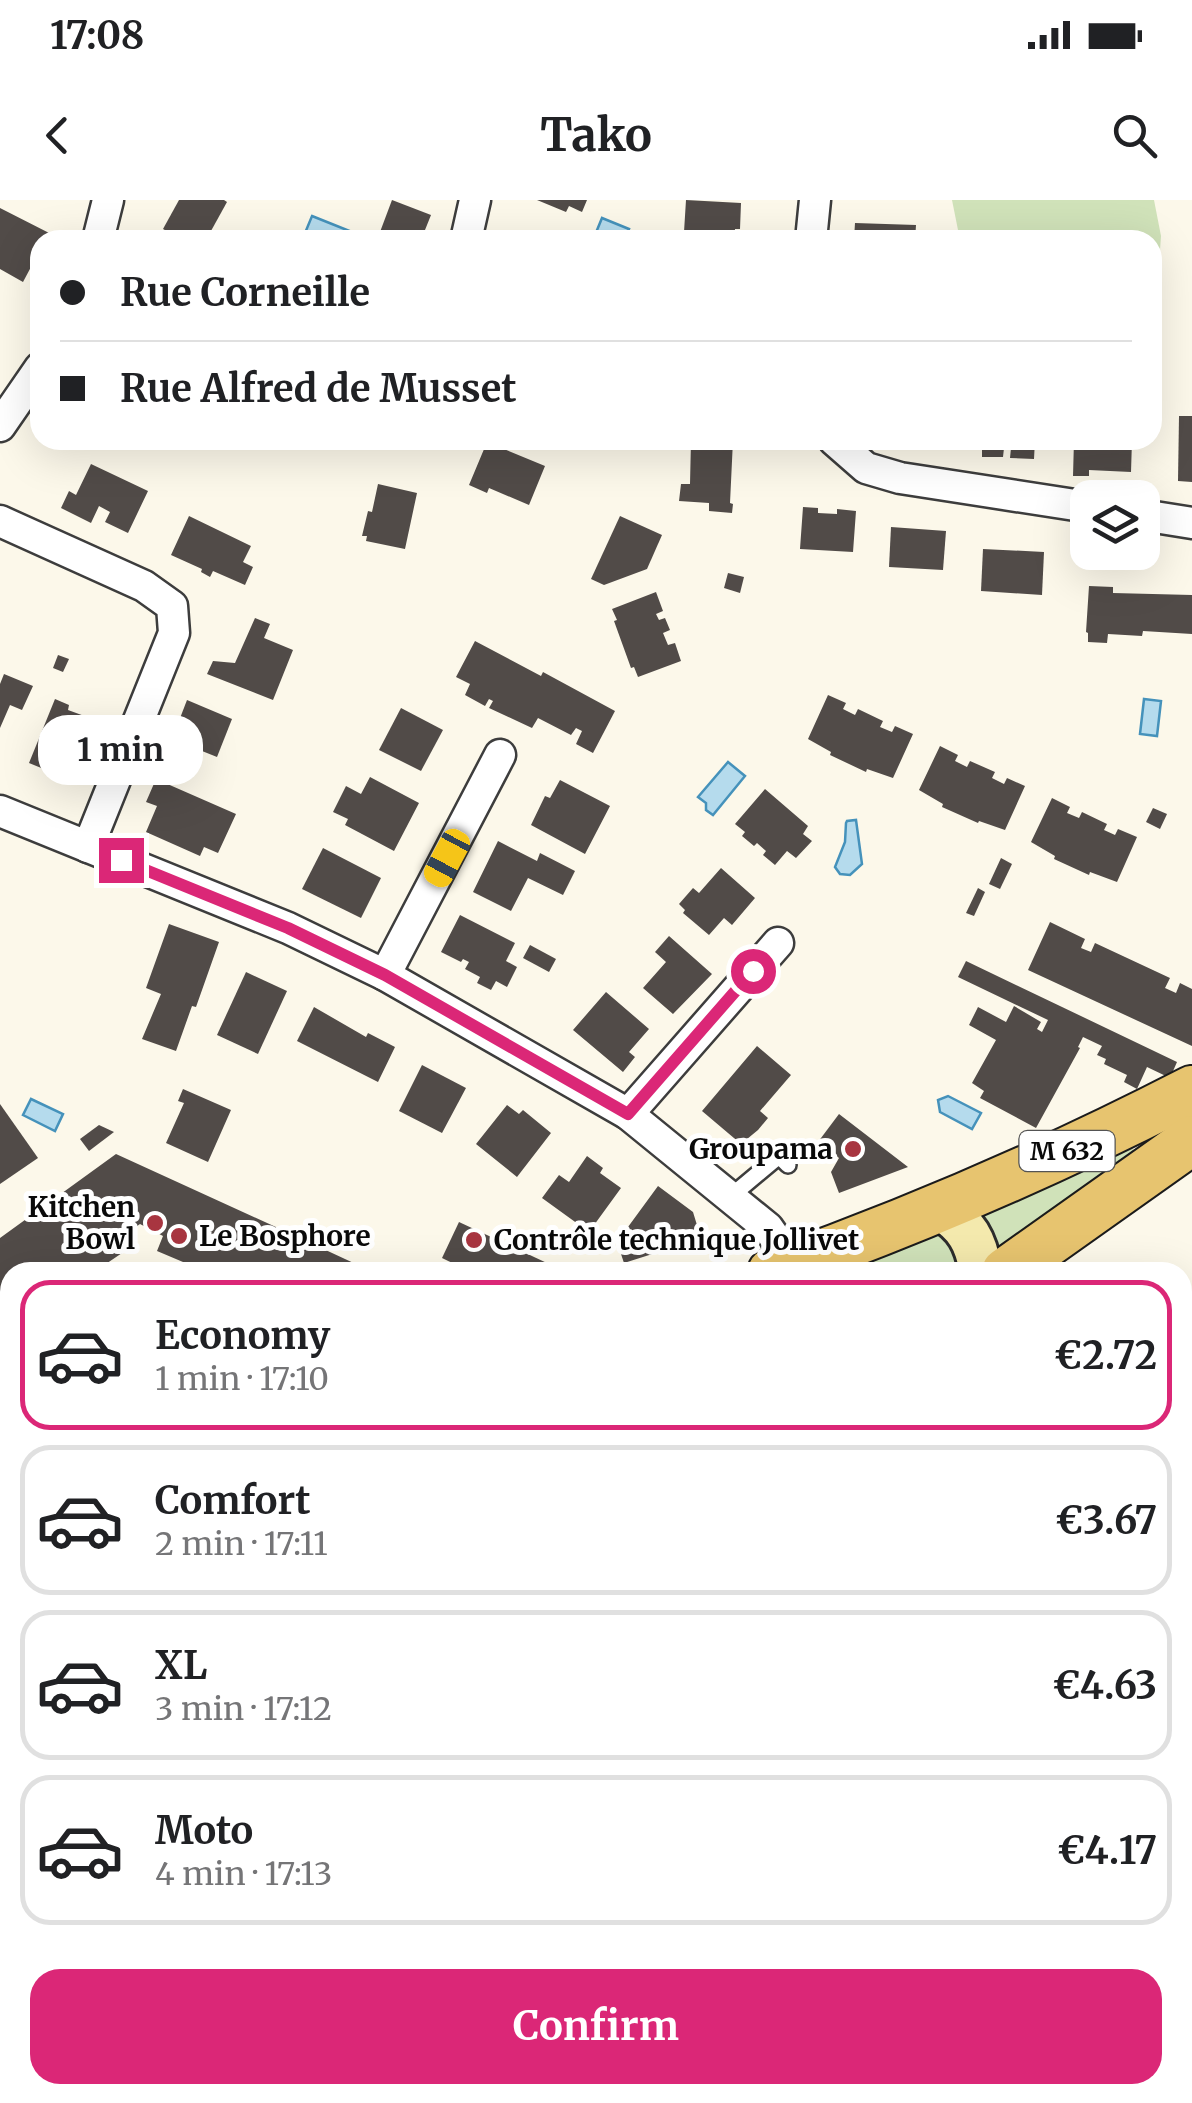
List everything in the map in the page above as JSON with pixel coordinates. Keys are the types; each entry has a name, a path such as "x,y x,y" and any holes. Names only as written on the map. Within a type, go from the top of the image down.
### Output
{"main road":[{"name":"M 632","path":"844,1259 940,1208 1018,1175 1192,1090"},
{"name":"M 632","path":"1020,1262 1192,1140"}],"street":[{"path":"100,230 108,200"},
{"path":"468,230 474,200"},
{"path":"812,230 815,200"},
{"path":"0,426 30,382"},
{"path":"845,450 866,468 900,478 1070,504"},
{"path":"1160,518 1192,523"},
{"path":"0,521 144,586 172,606 174,632 88,847"},
{"path":"385,975 500,755"},
{"path":"0,811 288,928 385,975 628,1114 768,1228 780,1262"},
{"path":"628,1114 778,942"},
{"path":"940,1208 967,1230 979,1262"}],"lane":[{"path":"730,1197 779,1156 788,1165"}],"green space":[{"path":"952,200 1154,200 1160,230 958,230"},
{"path":"1124,1136 1137,1155 995,1258 966,1209"},
{"path":"938,1233 950,1235 964,1262 871,1262"}],"water":[{"path":"312,216 347,230 306,230"},
{"path":"602,218 629,229 629,230 597,230"},
{"path":"1144,699 1161,701 1157,736 1140,734"},
{"path":"728,762 745,776 713,815 698,797"},
{"path":"856,820 862,864 850,875 840,874 835,867 845,842 846,823"},
{"path":"948,1096 981,1113 972,1129 940,1112 938,1100"},
{"path":"31,1099 63,1114 55,1131 23,1115"}],"building":[{"path":"179,200 227,202 212,230 163,229"},
{"path":"392,200 431,215 425,230 381,230"},
{"path":"537,200 587,200 582,212 569,206 566,212"},
{"path":"686,200 741,203 740,229 684,230"},
{"path":"0,208 43,230 30,230 30,269 23,282 0,269"},
{"path":"855,223 916,225 916,230 855,230"},
{"path":"1179,416 1192,416 1192,482 1178,481"},
{"path":"484,450 506,450 545,466 529,505 489,488 487,493 469,485"},
{"path":"691,450 733,450 732,513 709,511 709,503 679,501 681,484 690,484"},
{"path":"982,450 1004,450 1003,457 982,457"},
{"path":"1011,450 1034,450 1034,459 1010,458"},
{"path":"1074,450 1132,450 1131,472 1089,470 1089,476 1073,476"},
{"path":"91,464 148,491 128,533 105,522 110,512 99,506 91,523 61,508 69,491 76,495"},
{"path":"378,484 417,493 405,549 366,541 367,536 362,536"},
{"path":"803,507 818,508 818,513 856,511 853,552 800,549"},
{"path":"189,516 251,546 243,562 253,567 245,585 213,571 210,577 202,569 171,555"},
{"path":"620,516 662,535 647,569 604,585 591,579"},
{"path":"891,527 946,531 943,570 889,567"},
{"path":"983,549 1044,552 1042,595 981,591"},
{"path":"728,573 744,577 740,593 724,588"},
{"path":"1089,586 1113,587 1113,593 1192,595 1192,634 1143,631 1142,636 1108,634 1107,643 1088,642"},
{"path":"656,592 663,611 656,614 659,620 665,618 670,630 663,633 668,645 675,643 681,661 638,677 631,668 612,609"},
{"path":"255,618 270,624 264,638 293,650 273,700 207,674 213,661 235,663"},
{"path":"475,641 615,711 593,753 576,744 582,731 576,728 571,735 538,718 532,728 489,708 493,701 489,699 485,706 465,695 470,684 456,677"},
{"path":"58,655 69,659 63,672 53,668"},
{"path":"4,674 33,686 22,710 10,705 0,728 0,684"},
{"path":"828,695 846,703 843,709 855,715 858,709 883,721 880,727 892,732 895,726 913,734 893,778 867,769 866,772 830,755 831,752 808,739"},
{"path":"55,699 69,705 68,710 98,721 90,741 85,740 82,747 86,748 76,775 58,768 56,774 29,763"},
{"path":"187,700 232,719 217,757 172,739"},
{"path":"401,708 443,730 421,771 379,750"},
{"path":"940,746 958,755 955,761 967,767 970,761 995,772 992,778 1004,784 1007,778 1025,786 1005,830 942,807 943,804 919,790"},
{"path":"370,777 419,803 394,851 345,825 348,819 333,812 346,786 361,794"},
{"path":"156,779 236,814 218,853 204,847 200,856 146,832 157,806 146,802"},
{"path":"560,780 610,806 585,854 531,825 545,796 550,798"},
{"path":"765,789 808,826 803,834 812,841 796,858 787,851 775,865 757,843 754,846 742,836 745,832 735,824"},
{"path":"1052,798 1070,807 1067,813 1079,818 1082,812 1107,824 1104,830 1115,835 1118,829 1137,837 1117,882 1090,872 1089,875 1054,859 1055,856 1031,842"},
{"path":"1153,808 1167,814 1160,829 1146,822"},
{"path":"498,841 537,861 540,853 575,871 563,895 528,878 511,911 473,892"},
{"path":"323,848 381,878 361,918 302,889"},
{"path":"1001,858 1012,864 1000,889 989,884"},
{"path":"721,868 755,898 732,925 724,918 709,935 683,913 685,910 679,904 693,888 699,893"},
{"path":"978,888 985,892 974,916 966,913"},
{"path":"460,915 515,943 506,961 517,967 507,987 496,981 491,990 477,983 480,977 465,969 469,962 441,952"},
{"path":"1050,922 1085,939 1081,948 1091,952 1095,943 1170,978 1165,988 1176,993 1180,983 1192,989 1192,1046 1028,970"},
{"path":"169,924 219,942 176,1051 142,1039 161,994 146,988"},
{"path":"669,936 712,974 673,1014 643,988 666,962 655,952"},
{"path":"530,945 556,959 549,972 523,958"},
{"path":"966,961 1177,1062 1170,1078 1147,1067 1137,1089 1124,1082 1127,1075 1104,1064 1106,1059 1097,1055 1102,1046 1083,1037 1036,1128 980,1098 984,1091 972,1083 996,1040 969,1025 978,1007 1006,1022 1014,1006 1041,1022 1037,1029 1042,1032 1048,1020 958,977"},
{"path":"246,972 287,991 258,1054 217,1035"},
{"path":"606,992 649,1029 629,1052 635,1057 623,1072 573,1030"},
{"path":"314,1007 366,1037 368,1033 395,1047 378,1082 297,1041"},
{"path":"757,1046 791,1075 760,1111 768,1118 741,1144 702,1111"},
{"path":"422,1065 466,1088 442,1133 399,1111"},
{"path":"183,1089 231,1110 208,1162 166,1143 184,1103 178,1101"},
{"path":"0,1104 38,1158 0,1184"},
{"path":"507,1105 519,1114 523,1110 551,1133 517,1177 476,1144"},
{"path":"839,1114 908,1167 839,1193 831,1172 839,1158 818,1142"},
{"path":"99,1125 114,1132 89,1151 80,1139"},
{"path":"116,1154 351,1262 183,1262 157,1251 163,1236 140,1224 117,1240 125,1251 109,1262 0,1262 0,1238"},
{"path":"587,1156 603,1168 600,1173 621,1188 589,1232 542,1198 559,1175 569,1182"},
{"path":"658,1186 693,1212 700,1235 627,1262 624,1262 617,1242"},
{"name":"Contrôle technique Jollivet","path":"459,1222 545,1262 450,1262 442,1258"}],"place":[{"name":"Groupama","path":"853,1149"},
{"name":"Kitchen Bowl","path":"155,1223"},
{"name":"Le Bosphore","path":"179,1236"},
{"name":"Contrôle technique Jollivet","path":"474,1240"}],"route":[{"path":"121,860 288,928 385,975 628,1114 753,971"}]}
